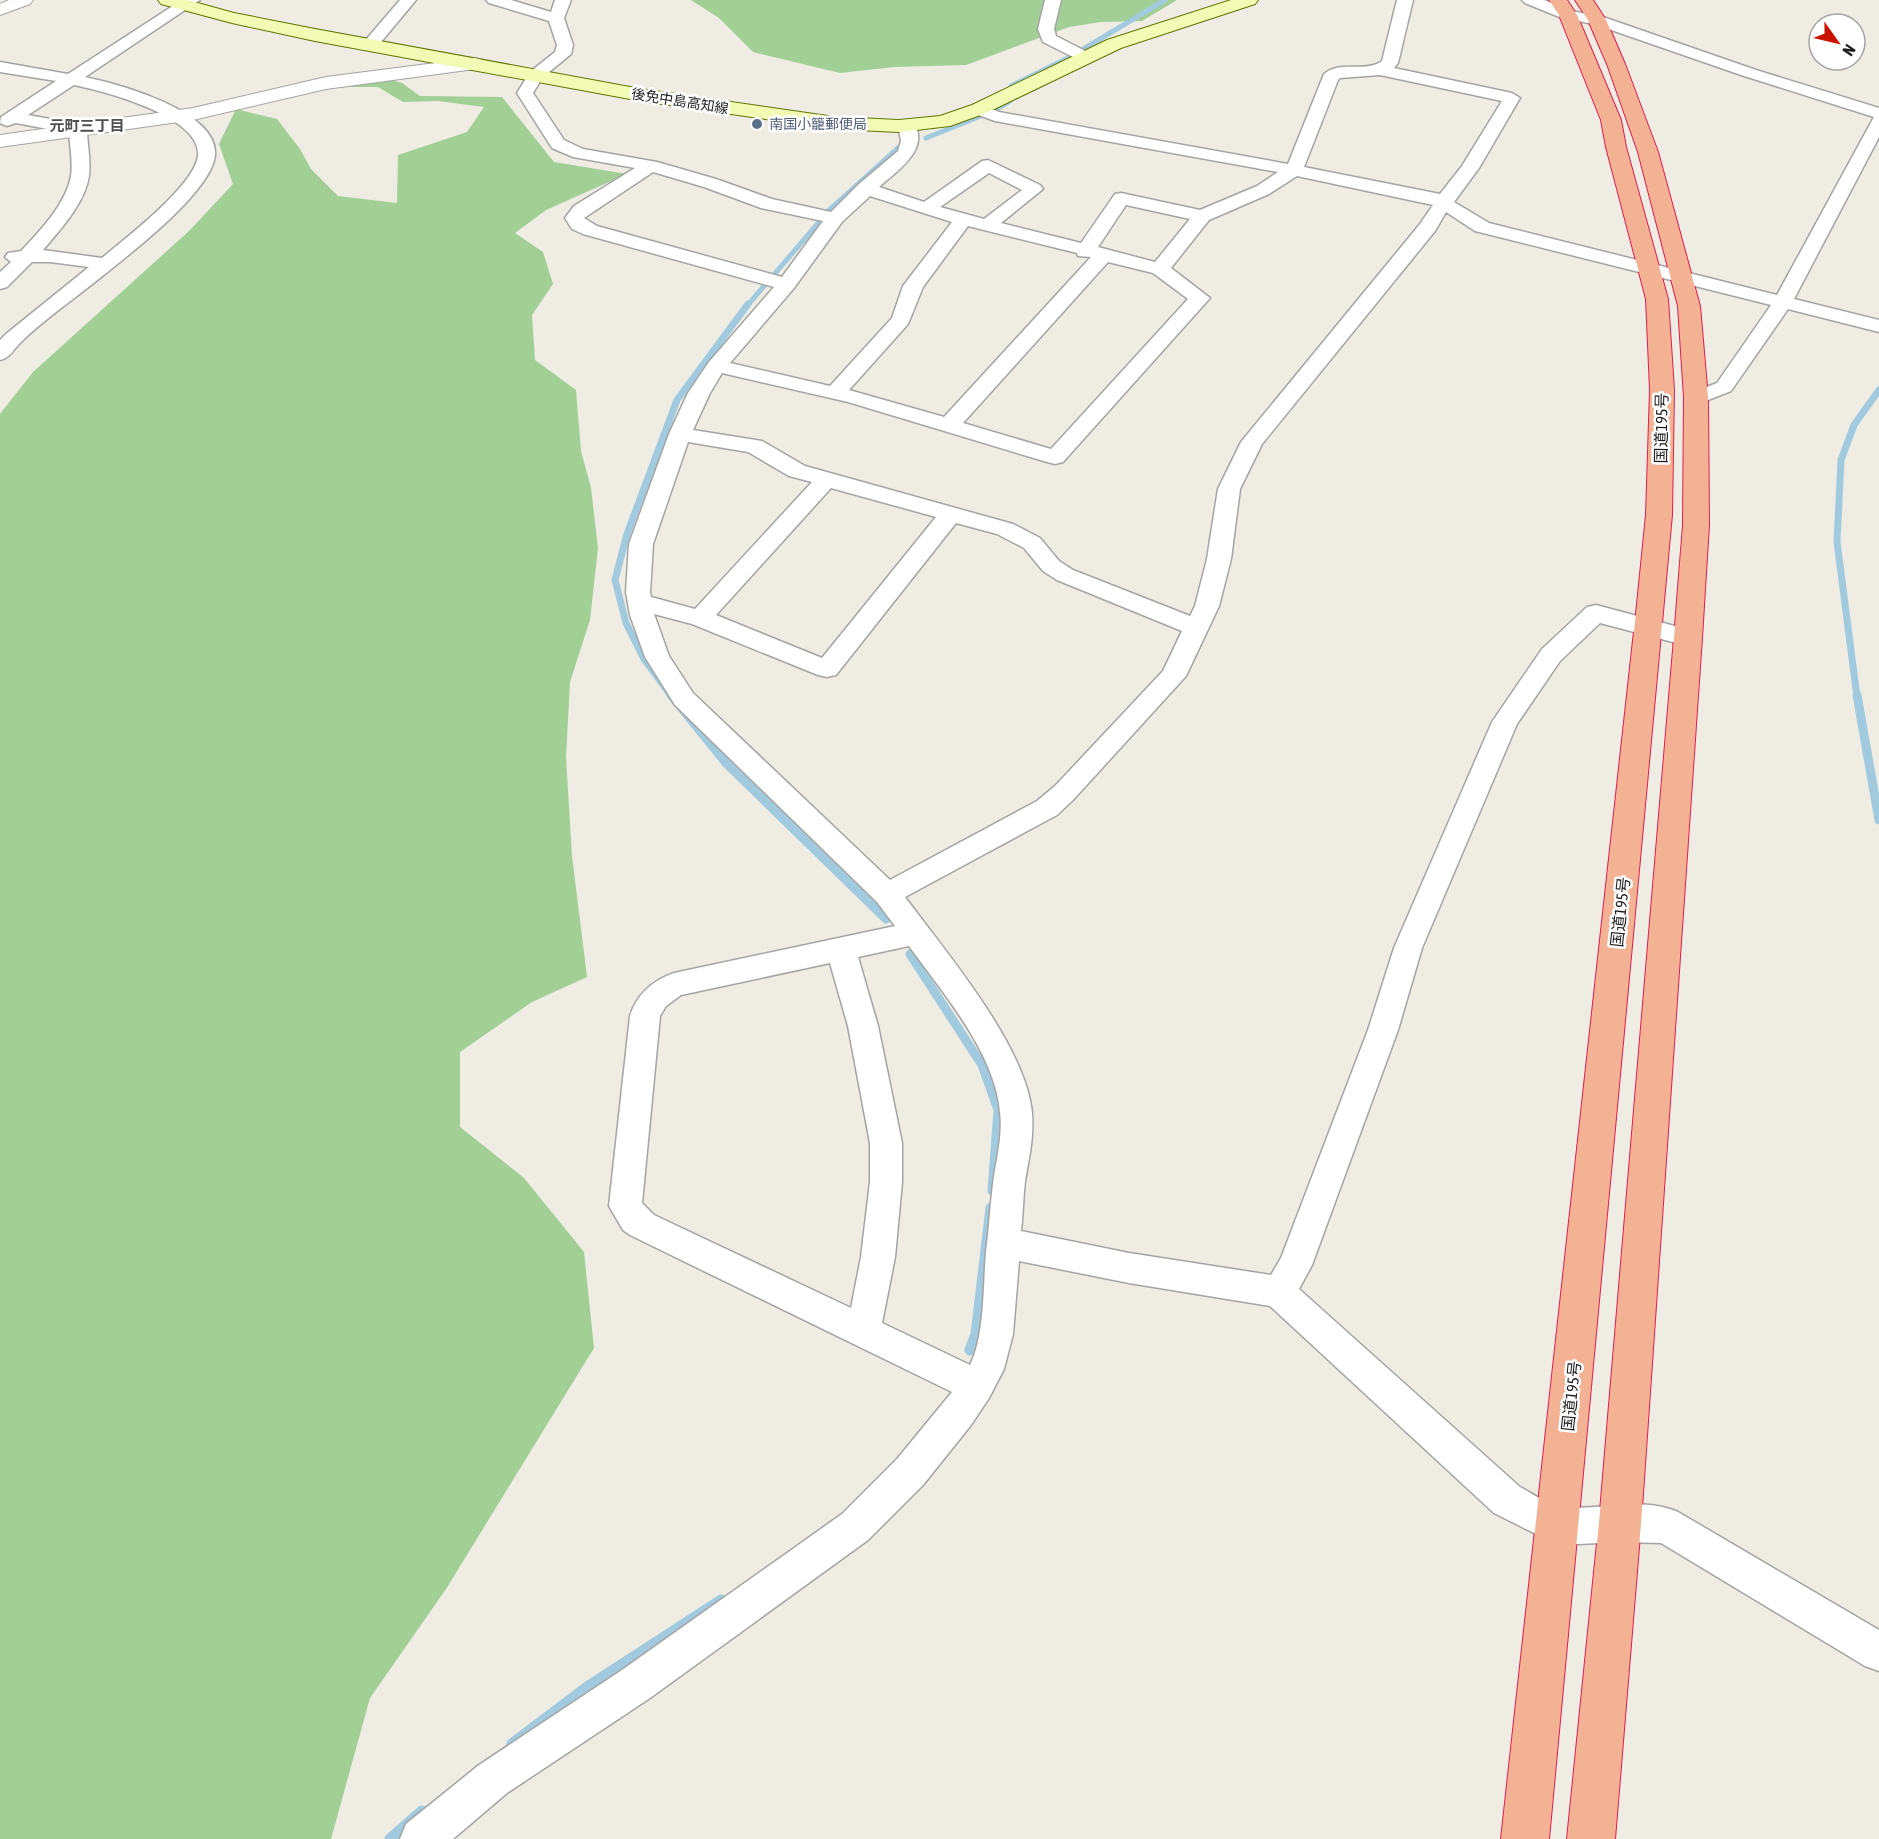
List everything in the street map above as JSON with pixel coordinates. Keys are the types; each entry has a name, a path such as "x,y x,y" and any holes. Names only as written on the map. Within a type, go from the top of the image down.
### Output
{"highway":[{"name":"国道195号","path":"1524,1839 1558,1526 1659,515 1662,390 1657,299 1616,147 1611,120 1577,9"},
{"name":"国道195号","path":"1577,9 1631,102 1648,152 1689,306 1695,398 1696,525 1620,1523 1591,1839"}],"main road":[{"name":"後免中島高知線","path":"180,2 232,18 641,95 835,123 907,125 943,122 979,109 1084,57 1146,33 1249,0"}],"street":[{"path":"0,10 24,0"},
{"path":"370,45 408,0"},
{"path":"494,0 556,18"},
{"path":"563,0 556,18 565,45 564,54 536,75 525,93 558,144 579,153 651,166 710,183 767,204 835,218"},
{"path":"1053,0 1046,29 1049,39 1084,57"},
{"path":"1380,70 1390,63 1405,0"},
{"path":"1530,0 1577,9 1750,73 1879,113"},
{"path":"7,121 72,79 180,2"},
{"path":"0,141 224,108 326,83 475,64"},
{"path":"0,67 72,79 130,93 176,116 206,141 205,163 184,193 106,264 24,330 0,354"},
{"path":"887,894 1047,808 1076,781 1173,676 1207,606 1219,559 1229,489 1252,441 1428,228 1443,203 1470,168 1512,98 1380,70 1335,73 1330,78 1294,170 1263,190 1202,216 1160,269"},
{"path":"979,109 995,116 1294,170 1433,198 1482,227 1879,326"},
{"path":"7,121 78,129"},
{"path":"1695,398 1724,387 1783,302 1879,121"},
{"path":"421,1839 493,1779 636,1684 855,1527 910,1472 978,1386 987,1369 996,1334 1009,1183 1017,1136 1016,1110 1006,1073 987,1036 963,998 887,894 684,699 657,657 642,615 638,576 641,544 690,408 716,366 835,218 909,148 907,125"},
{"path":"0,283 29,256 68,203 79,178 78,129"},
{"path":"926,209 988,165 1034,189 987,225"},
{"path":"651,166 581,210 574,218 579,225 782,283"},
{"path":"716,366 835,393 1055,457 1200,298 1160,269 1094,254 926,209 865,188"},
{"path":"948,426 1094,254 1121,198 1202,216"},
{"path":"835,393 901,320 913,286 964,219"},
{"path":"0,256 50,256 106,264"},
{"path":"680,434 754,446 789,468 1016,533 1032,543 1052,566 1065,575 1197,628"},
{"path":"700,618 826,480"},
{"path":"640,602 700,618 827,669 950,515"},
{"path":"1280,1292 1295,1265 1383,1030 1408,948 1505,722 1551,655 1596,613 1648,629 1688,638"},
{"path":"916,933 674,985 654,998 645,1016 625,1206 634,1220 642,1225 978,1386"},
{"path":"841,949 863,1026 886,1143 886,1182 878,1257 863,1331"},
{"path":"1004,1243 1129,1268 1280,1292 1507,1500 1558,1526 1620,1523 1665,1525 1879,1652"}],"green space":[{"path":"691,0 1177,0 1142,21 1101,22 1069,27 966,65 894,67 840,73 753,52 719,18"},
{"path":"388,79 402,83 420,96 502,97 554,162 627,174 546,210 515,233 543,252 553,284 532,315 535,360 576,390 581,451 591,488 598,548 590,620 570,682 566,757 572,856 587,977 532,1002 460,1052 460,1127 524,1178 584,1252 594,1348 446,1589 370,1698 331,1839 0,1839 0,414 33,372 189,231 233,184 219,144 236,109 277,119 300,149 311,169 338,196 397,203 398,155 467,132 484,107 438,101 403,102 378,87 323,87"}],"waterway":[{"path":"1080,51 1165,0"},
{"path":"1011,89 1011,86 1068,58"},
{"path":"994,111 1010,101"},
{"path":"926,138 981,116"},
{"path":"828,211 900,146"},
{"path":"747,306 820,221"},
{"path":"672,697 644,659 626,623 615,580 627,534 677,400 748,304"},
{"path":"1857,697 1837,542 1841,460 1854,425 1879,390"},
{"path":"671,695 726,763 886,919"},
{"path":"1857,695 1879,820"},
{"path":"910,954 982,1065 998,1110 992,1191"},
{"path":"970,1350 976,1334 991,1208"},
{"path":"512,1744 590,1685 721,1600"},
{"path":"390,1839 422,1811"}],"place":[{"name":"南国小籠郵便局","path":"757,124"}],"district":[{"name":"元町三丁目","path":"87,126"}]}
